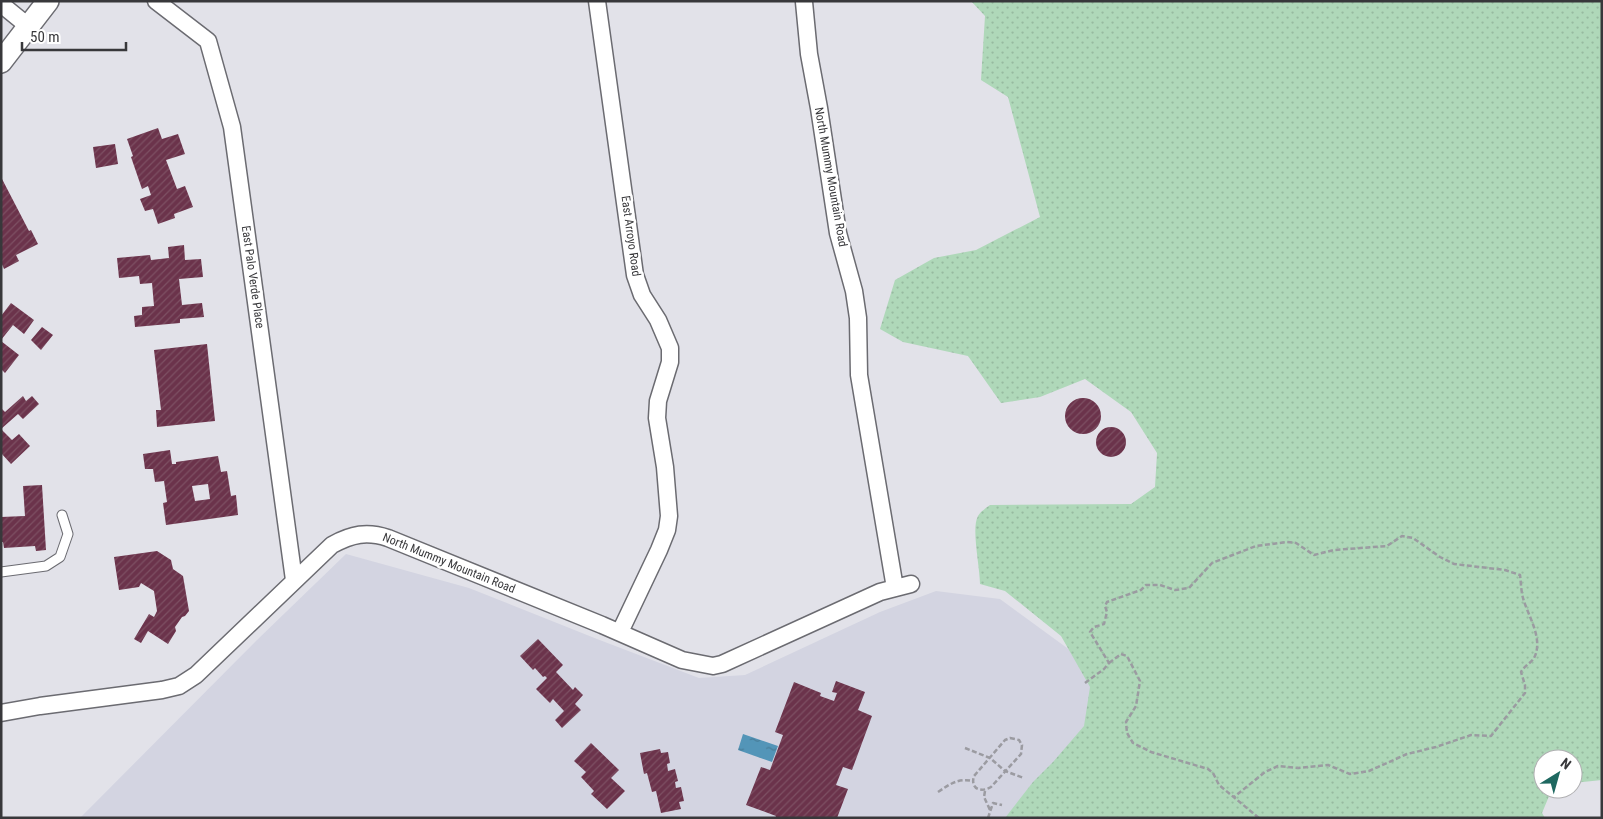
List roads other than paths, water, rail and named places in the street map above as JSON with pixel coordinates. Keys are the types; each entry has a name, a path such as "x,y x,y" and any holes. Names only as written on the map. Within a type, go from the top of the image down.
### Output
{"street":[{"path":"1,62 48,1"},
{"name":"East Palo Verde Place","path":"156,1 208,41 232,127 294,580"},
{"name":"East Arroyo Road","path":"597,1 635,275 642,295 658,320 670,348 670,362 658,401 657,418 667,484 669,516 667,530 620,632"},
{"name":"North Mummy Mountain Road","path":"804,2 809,54 838,233 854,291 858,318 859,375 895,588"},
{"path":"1,4 28,26"},
{"name":"North Mummy Mountain Road","path":"1,713 40,706 138,694 179,686 196,675 332,545 354,534 376,534 433,555 620,632 682,660 713,666 722,664 866,598 911,584"}],"lane":[{"path":"1,572 46,566 60,557 68,534 62,515"}],"water":[{"path":"743,734 778,746 772,762 738,750"}]}
